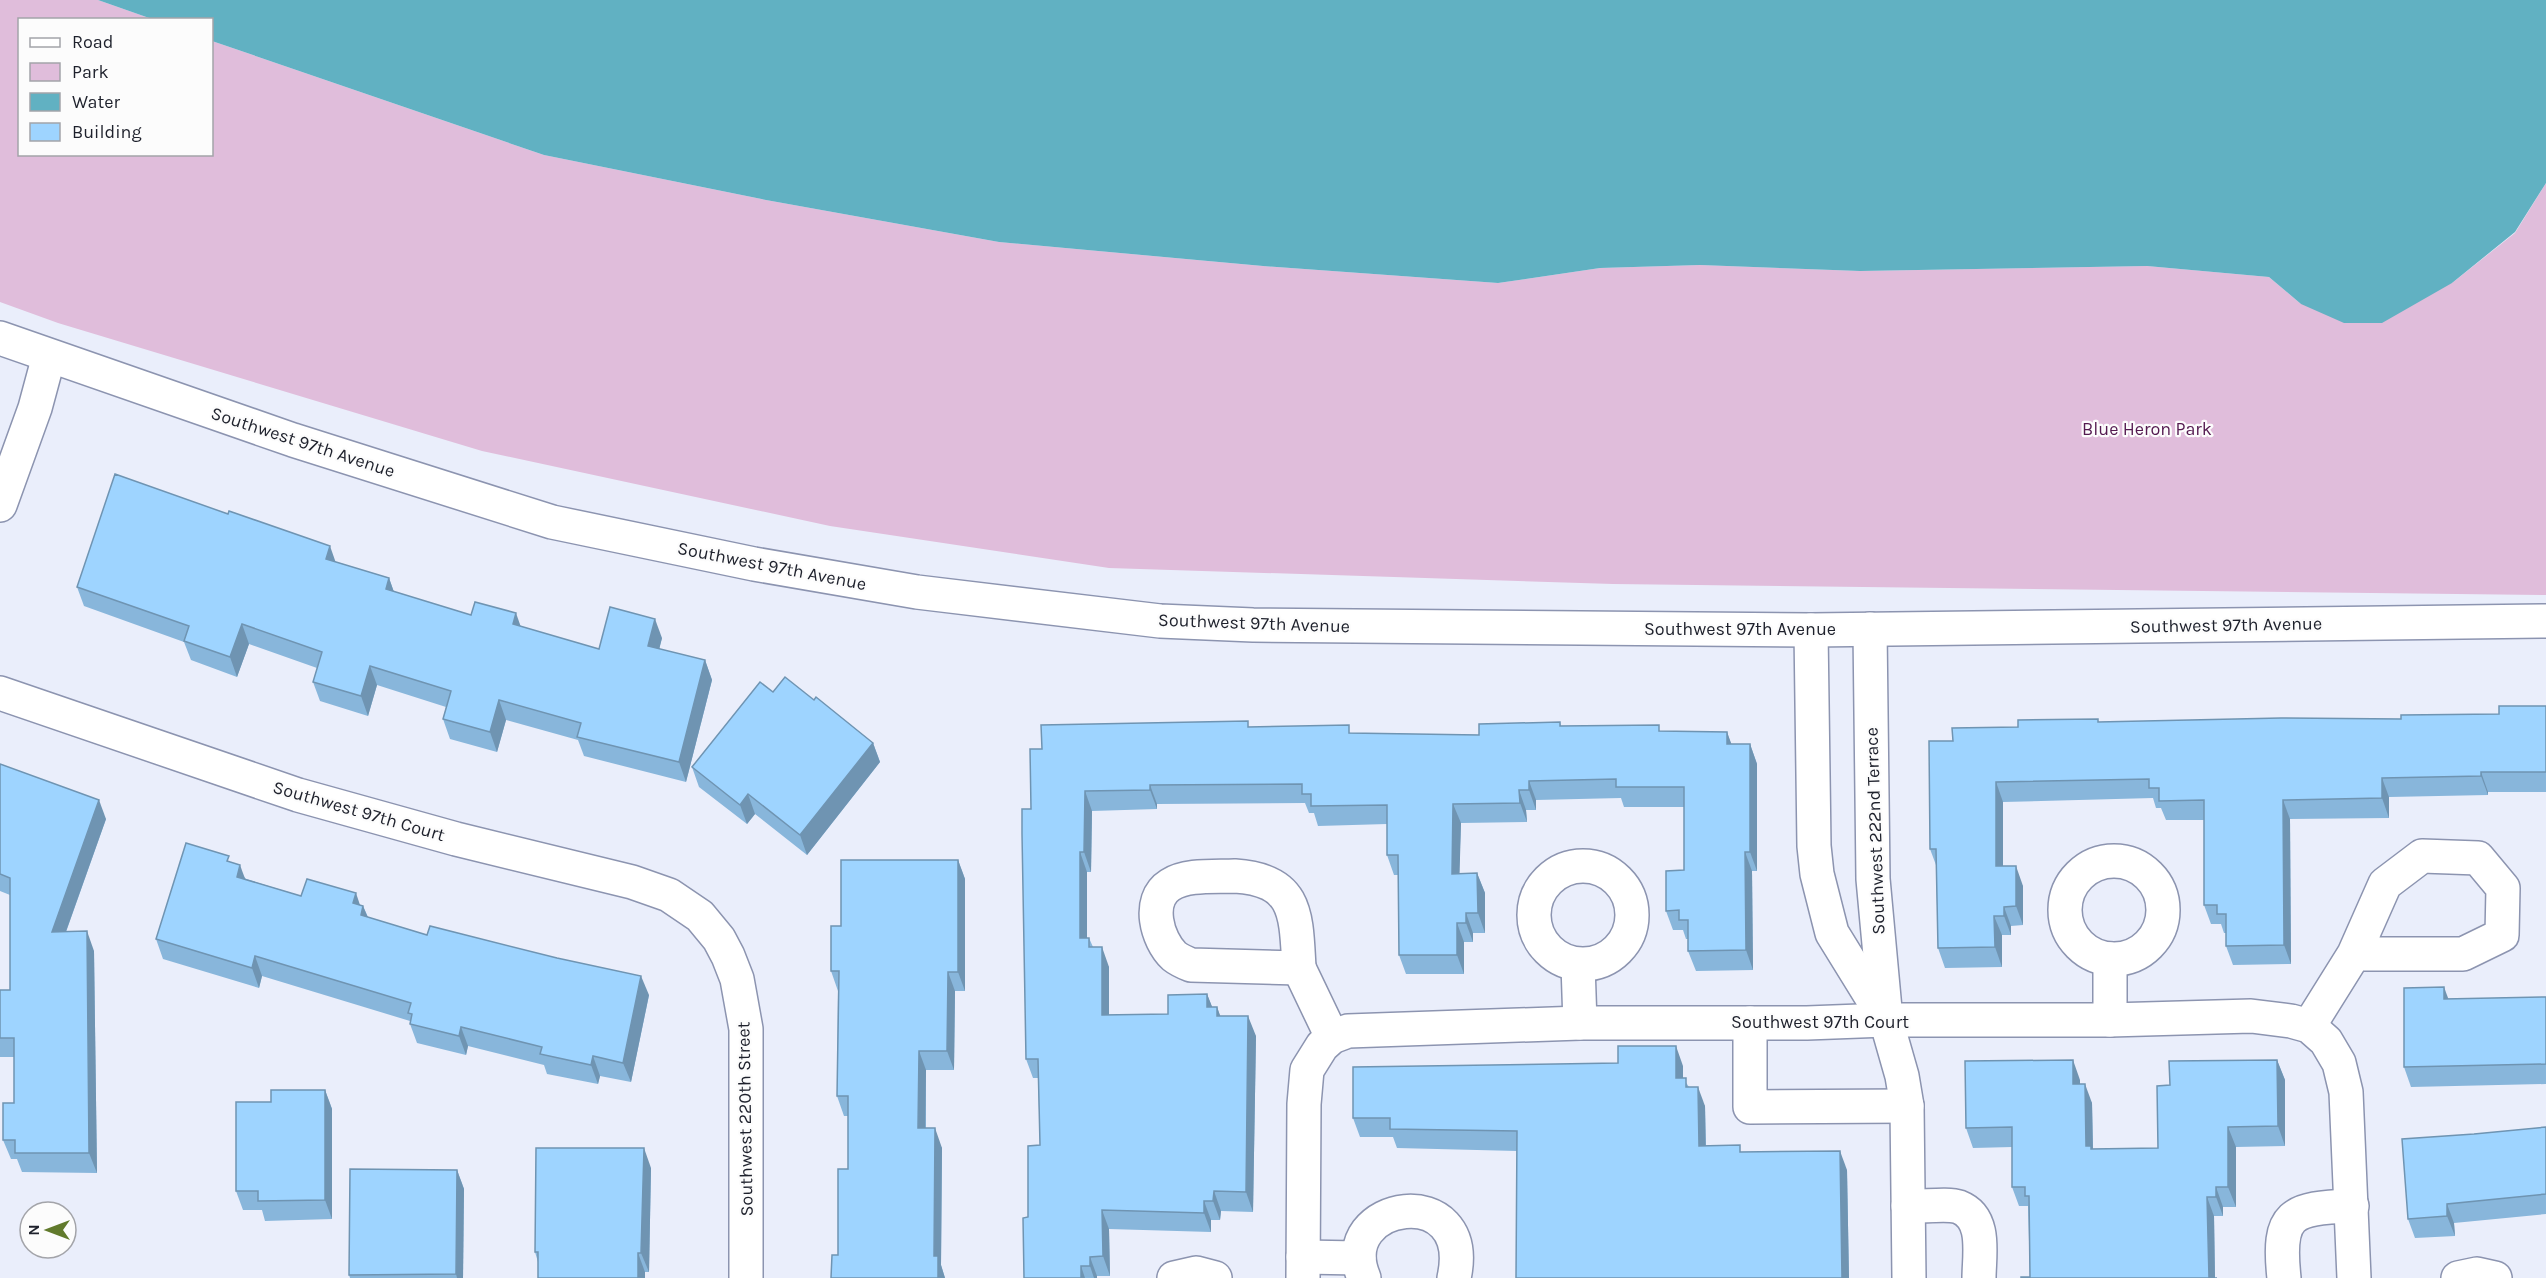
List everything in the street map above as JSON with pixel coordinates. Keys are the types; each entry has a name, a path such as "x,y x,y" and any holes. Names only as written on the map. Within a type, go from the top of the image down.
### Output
{"street":[{"name":"Southwest 97th Avenue","path":"0,338 293,440 552,522 754,564 917,592 1077,613 1195,623 1811,630 2546,621"},
{"path":"0,505 35,408 49,356"},
{"name":"Southwest 222nd Terrace","path":"1870,629 1873,879 1886,1020"},
{"path":"1811,630 1814,846 1817,874 1832,933 1886,1020 1902,1076 1906,1106 1909,1278"},
{"name":"Southwest 97th Court","path":"0,693 256,782 350,811 654,889 685,905 700,916 713,931"},
{"path":"2354,954 2463,954 2502,935 2504,888 2478,858 2422,856 2385,884 2354,954 2309,1026 2326,1041 2339,1063 2346,1092 2354,1278"},
{"name":"Southwest 220th Street","path":"713,931 728,956 737,979 746,1029 746,1278"},
{"path":"2110,959 2110,1020"},
{"path":"1578,965 1580,1023"},
{"path":"1299,968 1332,1037 1315,1055 1307,1070 1303,1268 1362,1268 1362,1243 1369,1229 1381,1218 1395,1212 1410,1210 1425,1212 1439,1220 1449,1232 1456,1246 1458,1261 1454,1278"},
{"name":"Southwest 97th Court","path":"1332,1037 1348,1031 1364,1029 1580,1023 2110,1020 2251,1016 2291,1021 2309,1026"},
{"path":"1750,1023 1750,1107 1906,1106"},
{"path":"1908,1206 1958,1207 1971,1215 1979,1228 1979,1278"},
{"path":"2284,1278 2282,1246 2285,1228 2295,1215 2312,1208 2352,1206"},
{"path":"1174,1278 1196,1273 1215,1278"},
{"path":"2458,1278 2477,1274 2495,1278"}],"green space":[{"name":"Blue Heron Park","path":"0,0 98,0 149,18 18,18 18,156 213,156 213,41 544,155 766,200 999,242 1263,266 1498,283 1600,268 1700,265 1860,271 2147,266 2269,277 2301,304 2452,283 2515,233 2546,183 2546,595 1613,584 1109,568 830,526 482,451 58,323 0,302"}],"water":[{"path":"98,0 2546,0 2546,183 2515,232 2452,283 2382,323 2344,323 2301,304 2269,277 2147,266 1860,271 1700,265 1600,268 1498,283 1263,266 999,242 766,200 544,155 213,41 213,18 149,18"}],"building":[{"path":"115,474 228,514 229,511 330,546 326,559 389,578 386,589 471,615 475,602 516,613 513,624 599,649 610,607 655,619 648,646 705,660 679,762 577,737 581,723 499,700 490,732 443,719 451,691 370,666 361,696 313,682 322,652 242,624 230,657 184,641 189,626 77,587"},
{"path":"785,677 814,700 816,697 873,743 800,835 748,794 740,805 692,767 760,682 773,692"},
{"path":"2499,706 2546,706 2546,772 2481,772 2481,776 2382,778 2382,798 2283,800 2284,945 2226,946 2226,914 2217,914 2217,905 2204,905 2204,800 2159,801 2159,788 2149,788 2149,779 1996,782 1996,866 2016,866 2016,906 2004,907 2004,916 1994,916 1995,947 1938,948 1936,849 1930,849 1929,741 1953,741 1952,728 2018,727 2018,720 2098,719 2098,722 2281,718 2401,719 2401,715 2499,714"},
{"path":"1248,721 1248,727 1349,725 1349,733 1479,735 1479,724 1560,722 1560,726 1659,725 1659,731 1727,732 1727,744 1750,744 1750,852 1745,852 1746,950 1688,951 1688,920 1679,920 1679,910 1666,911 1666,871 1684,870 1684,787 1616,787 1616,779 1529,781 1529,790 1519,790 1520,803 1453,804 1452,874 1477,873 1478,913 1466,913 1466,923 1457,923 1457,955 1399,955 1398,855 1387,855 1387,805 1311,806 1311,794 1302,794 1302,784 1150,785 1150,790 1085,791 1084,852 1080,852 1080,938 1089,938 1089,947 1102,947 1102,1015 1168,1014 1168,995 1207,994 1207,1007 1217,1007 1217,1016 1248,1016 1246,1192 1214,1191 1213,1201 1204,1201 1204,1213 1102,1210 1103,1256 1090,1257 1090,1266 1081,1266 1081,1278 1024,1278 1023,1218 1028,1217 1028,1146 1040,1145 1038,1059 1026,1059 1022,809 1031,809 1030,749 1042,749 1041,725"},
{"path":"0,764 99,800 52,932 87,931 89,1153 15,1153 15,1140 3,1140 3,1103 14,1103 14,1038 0,1038 0,990 10,990 10,878 0,874"},
{"path":"186,843 229,856 227,861 240,865 237,877 301,896 307,879 356,893 353,903 363,906 361,915 427,935 430,926 557,958 641,976 623,1063 593,1056 591,1065 540,1054 542,1047 461,1027 459,1036 410,1024 412,1014 408,1013 411,1003 255,956 252,968 156,939"},
{"path":"841,860 958,860 958,972 948,972 947,1051 919,1051 918,1128 935,1128 934,1256 938,1256 938,1278 831,1278 832,1255 838,1255 838,1169 848,1169 848,1096 837,1096 839,971 831,971 831,926 841,926"},
{"path":"2444,987 2444,999 2546,997 2546,1064 2404,1067 2404,988"},
{"path":"1618,1046 1676,1046 1676,1078 1686,1078 1686,1087 1698,1087 1699,1146 1740,1145 1740,1152 1840,1151 1842,1278 1516,1278 1517,1131 1390,1129 1390,1118 1353,1118 1353,1067 1618,1063"},
{"path":"2073,1060 2073,1084 2085,1084 2086,1146 2091,1146 2091,1149 2158,1148 2157,1086 2170,1085 2169,1061 2277,1060 2278,1126 2228,1127 2228,1187 2216,1187 2216,1197 2207,1197 2209,1278 2021,1278 2030,1277 2029,1196 2025,1196 2025,1187 2012,1187 2012,1127 1966,1128 1965,1061"},
{"path":"271,1090 325,1090 325,1200 258,1201 258,1191 236,1191 236,1102 271,1102"},
{"path":"2546,1127 2546,1194 2447,1204 2447,1216 2408,1219 2402,1139"},
{"path":"536,1148 644,1148 641,1253 638,1253 638,1278 538,1278 538,1252 535,1252"},
{"path":"350,1169 457,1170 456,1274 349,1275"}]}
